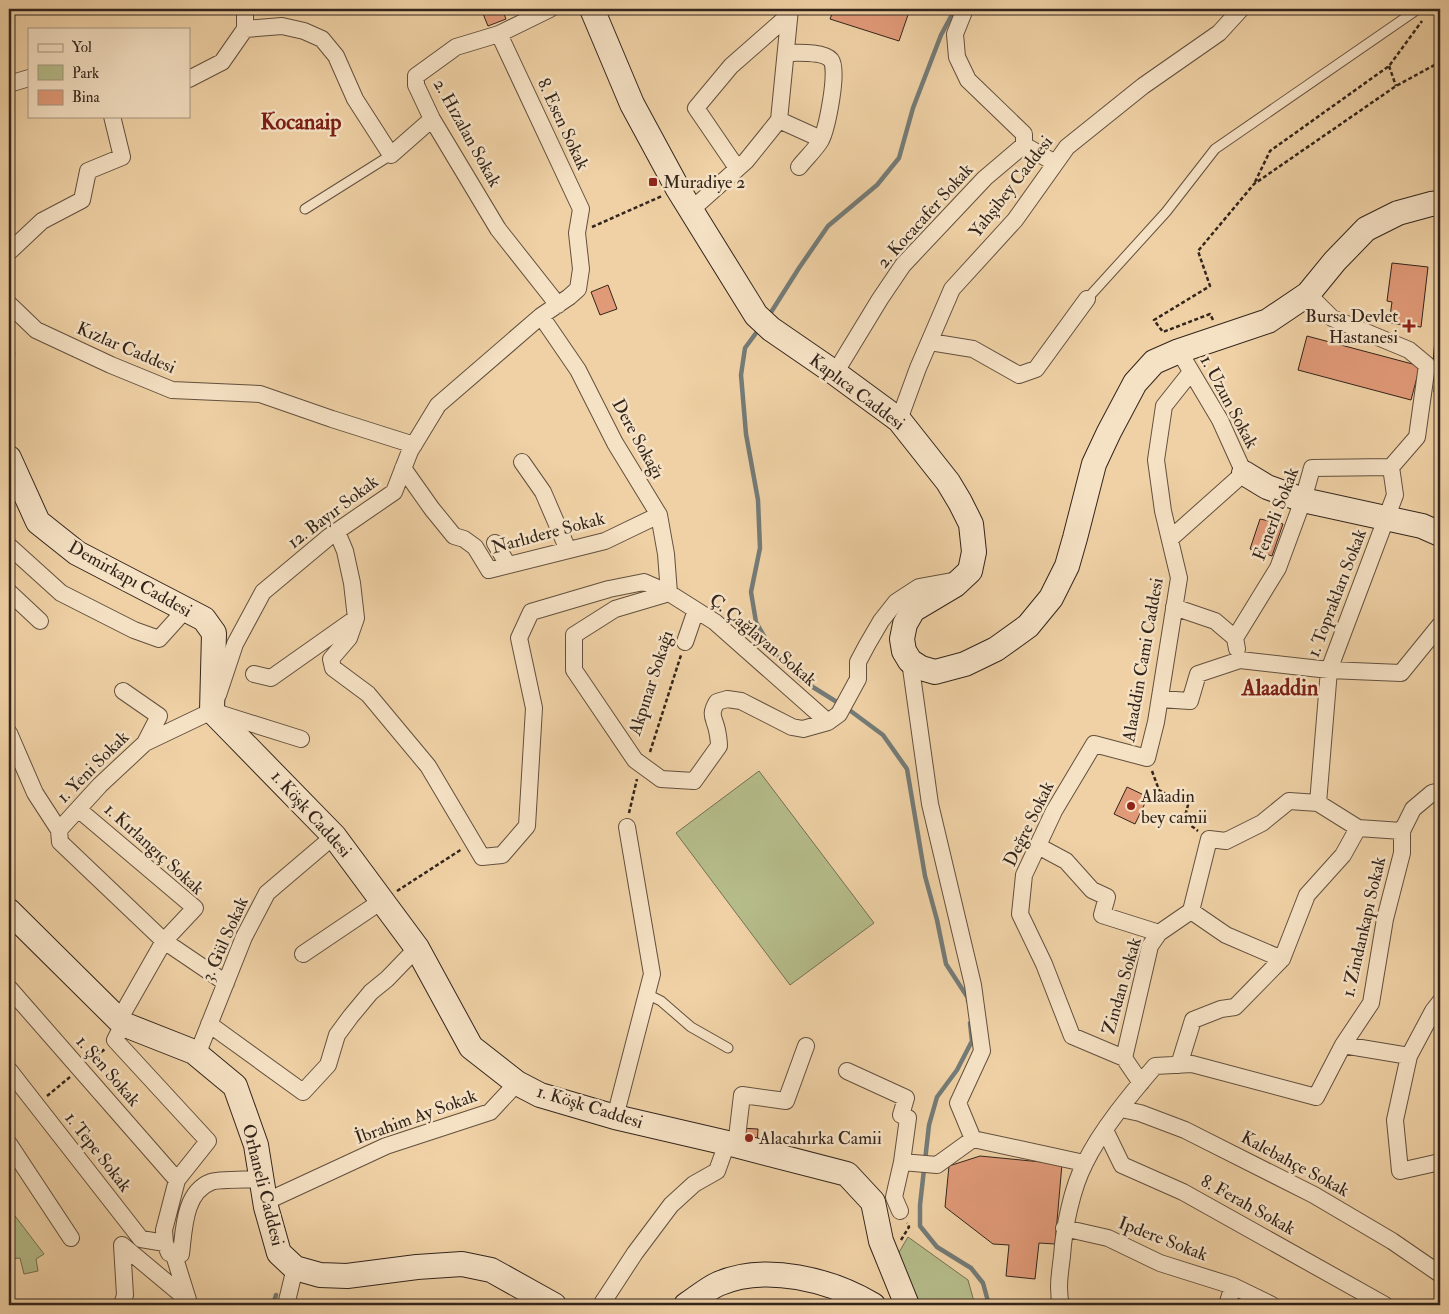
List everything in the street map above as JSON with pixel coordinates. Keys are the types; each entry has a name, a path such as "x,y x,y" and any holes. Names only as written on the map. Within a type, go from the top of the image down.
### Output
{"main road":[{"name":"Kaplıca Caddesi","path":"592,9 632,104 690,211 756,315 771,329 899,420 948,482 960,502 970,524 974,552 970,570 954,585 913,610 905,624 902,639 904,650 910,661"},
{"path":"910,661 921,668 935,672 965,664 996,649 1028,626 1051,598 1067,566 1076,538 1094,464 1135,383 1154,362 1268,321 1308,294 1335,261 1366,229 1398,213 1431,204 1440,204"},
{"name":"Demirkapı Caddesi","path":"9,458 38,522 77,553 204,619 214,633 212,711"},
{"path":"1244,473 1267,487 1303,500 1386,517 1422,526 1440,534"},
{"name":"1. Köşk Caddesi","path":"212,711 334,836 417,948 471,1047 517,1083 540,1095 616,1117 732,1144 847,1174 873,1202 881,1241 907,1305"},
{"name":"Orhaneli Caddesi","path":"9,911 119,1028 194,1052 235,1086 256,1144 263,1190 279,1253 295,1268 320,1275 347,1276 417,1267 462,1264 491,1270 554,1305"},
{"path":"686,1305 718,1284 752,1275 792,1276 830,1285 873,1305"}],"street":[{"path":"190,78 222,62 245,29 245,9"},
{"name":"2. Hızalan Sokak","path":"550,9 499,34 456,47 416,76 416,85 432,119 498,229 558,305"},
{"path":"965,9 955,34 957,57 968,80 1024,134 1024,145 1055,163"},
{"name":"Yahşibey Caddesi","path":"899,420 952,289 1015,220 1066,147 1143,86 1219,33 1241,9"},
{"path":"690,211 746,161 779,120 790,12"},
{"path":"737,168 696,108 731,66 790,12"},
{"path":"245,29 282,26 304,31 322,40 336,56 355,99 391,155 432,119"},
{"name":"8. Esen Sokak","path":"499,34 581,209 577,233 581,269 578,289 558,305"},
{"path":"786,52 822,54 831,60 833,67 834,83 821,139 799,167"},
{"path":"9,84 28,78"},
{"path":"9,252 42,221 82,200 88,172 122,157 112,118"},
{"path":"779,120 821,139"},
{"name":"2. Kocacafer Sokak","path":"835,373 903,265 985,178 1024,145"},
{"path":"1308,294 1332,318 1410,350 1428,365 1417,437 1391,467"},
{"path":"930,342 973,349 1019,375 1036,369 1087,299"},
{"name":"Kızlar Caddesi","path":"9,304 36,330 111,365 172,390 260,394 414,445"},
{"name":"12. Bayır Sokak","path":"212,711 235,644 263,592 337,532 394,492 414,445 438,405 541,316 558,305"},
{"name":"Dere Sokağı","path":"541,316 578,370 615,443 659,515 666,554 669,594"},
{"name":"1. Uzun Sokak","path":"1179,352 1220,420 1244,473"},
{"name":"Alaaddin Cami Caddesi","path":"1147,758 1156,722 1179,578 1163,511 1156,460 1164,406 1191,372"},
{"path":"522,462 543,492 568,550"},
{"name":"Fenerli Sokak","path":"1235,638 1278,568 1303,500 1312,468 1391,467"},
{"name":"1. Toprakları Sokak","path":"1318,803 1328,670 1395,495 1391,467"},
{"name":"Narlıdere Sokak","path":"403,468 448,530 454,536 464,539 475,547 489,570 605,540 659,515"},
{"path":"1170,539 1244,473"},
{"path":"337,532 345,551 352,583 356,618 349,638 331,659 333,668 368,694 428,766 473,842"},
{"path":"495,543 508,565"},
{"path":"9,546 61,593 134,630 159,639 186,610"},
{"path":"669,594 615,609 574,636 574,670 635,760 641,773 661,779 694,781 719,746 717,729 712,718 712,710 717,702 727,699 741,701 792,728 803,729 837,713 858,679 858,662 862,653 896,602 919,587 962,578"},
{"name":"Ç. Çağlayan Sokak","path":"473,842 482,857 502,855 527,826 534,708 519,638 531,612 609,589 644,582 669,594 715,622 837,713"},
{"path":"9,592 40,621"},
{"path":"1174,606 1215,621 1235,638 1240,660"},
{"name":"Akpınar Sokağı","path":"685,642 696,610"},
{"path":"254,674 271,678 356,618"},
{"path":"1160,699 1190,701 1198,674 1240,660 1328,670 1401,673 1440,625"},
{"path":"910,661 930,804 973,985 982,1051 958,1103 973,1139"},
{"path":"123,691 159,716 145,743"},
{"path":"212,711 301,739"},
{"name":"1. Yeni Sokak","path":"59,830 100,785 145,743 212,711"},
{"path":"9,733 35,793 59,830 60,842 164,941 226,983"},
{"name":"Değre Sokak","path":"1124,1058 1072,1036 1044,964 1020,914 1024,875 1054,811 1094,744 1147,758"},
{"path":"1282,959 1226,935 1190,911 1209,839 1226,841 1262,823 1289,800 1318,803 1358,828 1402,831 1413,809 1432,793 1440,791"},
{"name":"1. Kırlangıç Sokak","path":"78,809 195,908 164,941"},
{"path":"616,1117 652,974 627,827"},
{"path":"1179,1064 1193,1020 1221,1009 1235,1008 1282,959 1307,895 1343,855 1358,828"},
{"name":"1. Zindankapı Sokak","path":"1061,1305 1058,1292 1064,1228 1084,1164 1105,1130 1155,1066 1192,1064 1316,1097 1343,1045 1371,1003 1385,919 1402,853 1402,831"},
{"name":"3. Gül Sokak","path":"197,1055 244,937 268,893 334,836"},
{"path":"1038,846 1066,861 1092,890 1107,897 1102,915 1159,933"},
{"path":"303,954 383,900"},
{"name":"Zindan Sokak","path":"1141,1083 1124,1058 1150,946 1159,933 1190,911"},
{"path":"122,1305 125,1295 122,1245 188,1300 173,1251 164,1230 177,1180 208,1141 119,1028 164,941"},
{"path":"209,1024 303,1092 328,1065 337,1035 351,1016 371,992 387,979 417,948"},
{"name":"1. Şen Sokak","path":"9,988 177,1180"},
{"path":"1440,1002 1433,1011 1409,1056 1396,1120 1400,1171 1440,1162"},
{"path":"1343,1045 1409,1056"},
{"path":"601,1305 635,1253 671,1204 694,1184 717,1171 732,1144 742,1095 786,1101 806,1046"},
{"name":"1. Tepe Sokak","path":"9,1070 141,1239 173,1251"},
{"path":"847,1071 906,1098 901,1116 908,1118 906,1163 894,1196 900,1211"},
{"name":"İbrahim Ay Sokak","path":"263,1190 386,1146 490,1112 517,1083"},
{"name":"Kalebahçe Sokak","path":"1121,1109 1140,1113 1185,1130 1314,1195 1392,1241 1440,1274"},
{"name":"8. Ferah Sokak","path":"1105,1130 1122,1165 1183,1192 1385,1305"},
{"path":"906,1163 937,1165 973,1139 1084,1164"},
{"path":"9,1144 71,1238"},
{"path":"173,1251 192,1199 200,1188 212,1181 263,1190"},
{"name":"Ipdere Sokak","path":"1064,1228 1108,1238 1160,1263 1233,1286 1272,1305"},
{"path":"286,1305 295,1268"},
{"path":"1227,1305 1233,1286"}],"lane":[{"path":"1087,299 1166,212 1215,149 1418,9"},
{"path":"305,209 391,155"},
{"path":"647,994 661,1001 691,1027 728,1048"}],"path":[{"path":"1221,337 1210,314 1163,332 1154,320 1210,286 1198,252 1254,184 1270,151 1389,66 1426,16"},
{"path":"1254,184 1396,86 1440,62"},
{"path":"1389,66 1396,86"},
{"path":"577,233 678,189"},
{"name":"Akpınar Sokağı","path":"627,827 631,802 685,642"},
{"path":"1147,758 1159,790 1188,805 1184,820 1209,839"},
{"path":"383,900 473,842"},
{"path":"36,1105 80,1069 119,1028"}],"green space":[{"path":"759,771 874,923 790,985 676,833"},
{"path":"9,1208 44,1254 36,1259 38,1271 24,1274 20,1258 9,1259"},
{"path":"908,1237 968,1280 975,1305 920,1305 915,1300 895,1259"}],"building":[{"path":"481,9 502,9 506,19 488,26"},
{"path":"834,9 910,9 899,41 830,19"},
{"path":"1392,263 1428,267 1421,327 1389,323 1392,302 1387,301"},
{"path":"608,285 617,309 600,315 591,292"},
{"path":"1436,326 1440,326 1440,392 1434,392 1436,364 1433,363"},
{"path":"1307,336 1420,366 1411,400 1298,370"},
{"path":"9,338 15,354 9,357"},
{"path":"1260,519 1283,524 1272,556 1250,549"},
{"name":"Alaadin bey camii","path":"1127,787 1148,797 1135,824 1114,814"},
{"name":"Alacahırka Camii","path":"740,1128 758,1129 757,1147 739,1146"},
{"path":"980,1156 1062,1164 1055,1244 1039,1243 1035,1279 1006,1276 1009,1245 993,1244 945,1207 949,1166"}],"waterway":[{"path":"768,317 828,226 877,185 899,158 913,108 941,35 955,9"},
{"path":"759,329 745,348 741,375 746,434 758,500 760,548 751,592 756,622 773,652 800,679 848,709 883,735 907,769 925,876 946,964 968,998 968,1001"},
{"path":"970,1023 972,1041 957,1070 937,1097 929,1125 920,1205 920,1226 937,1247 971,1268 983,1283 989,1305"},
{"path":"273,1305 276,1295"}],"place":[{"name":"Muradiye 2","path":"653,182"},
{"name":"Bursa Devlet Hastanesi","path":"1409,326"},
{"name":"Alaadin bey camii","path":"1131,806"},
{"name":"Alacahırka Camii","path":"749,1138"}],"district":[{"name":"Kocanaip","path":"301,122"},
{"name":"Alaaddin","path":"1280,688"}]}
